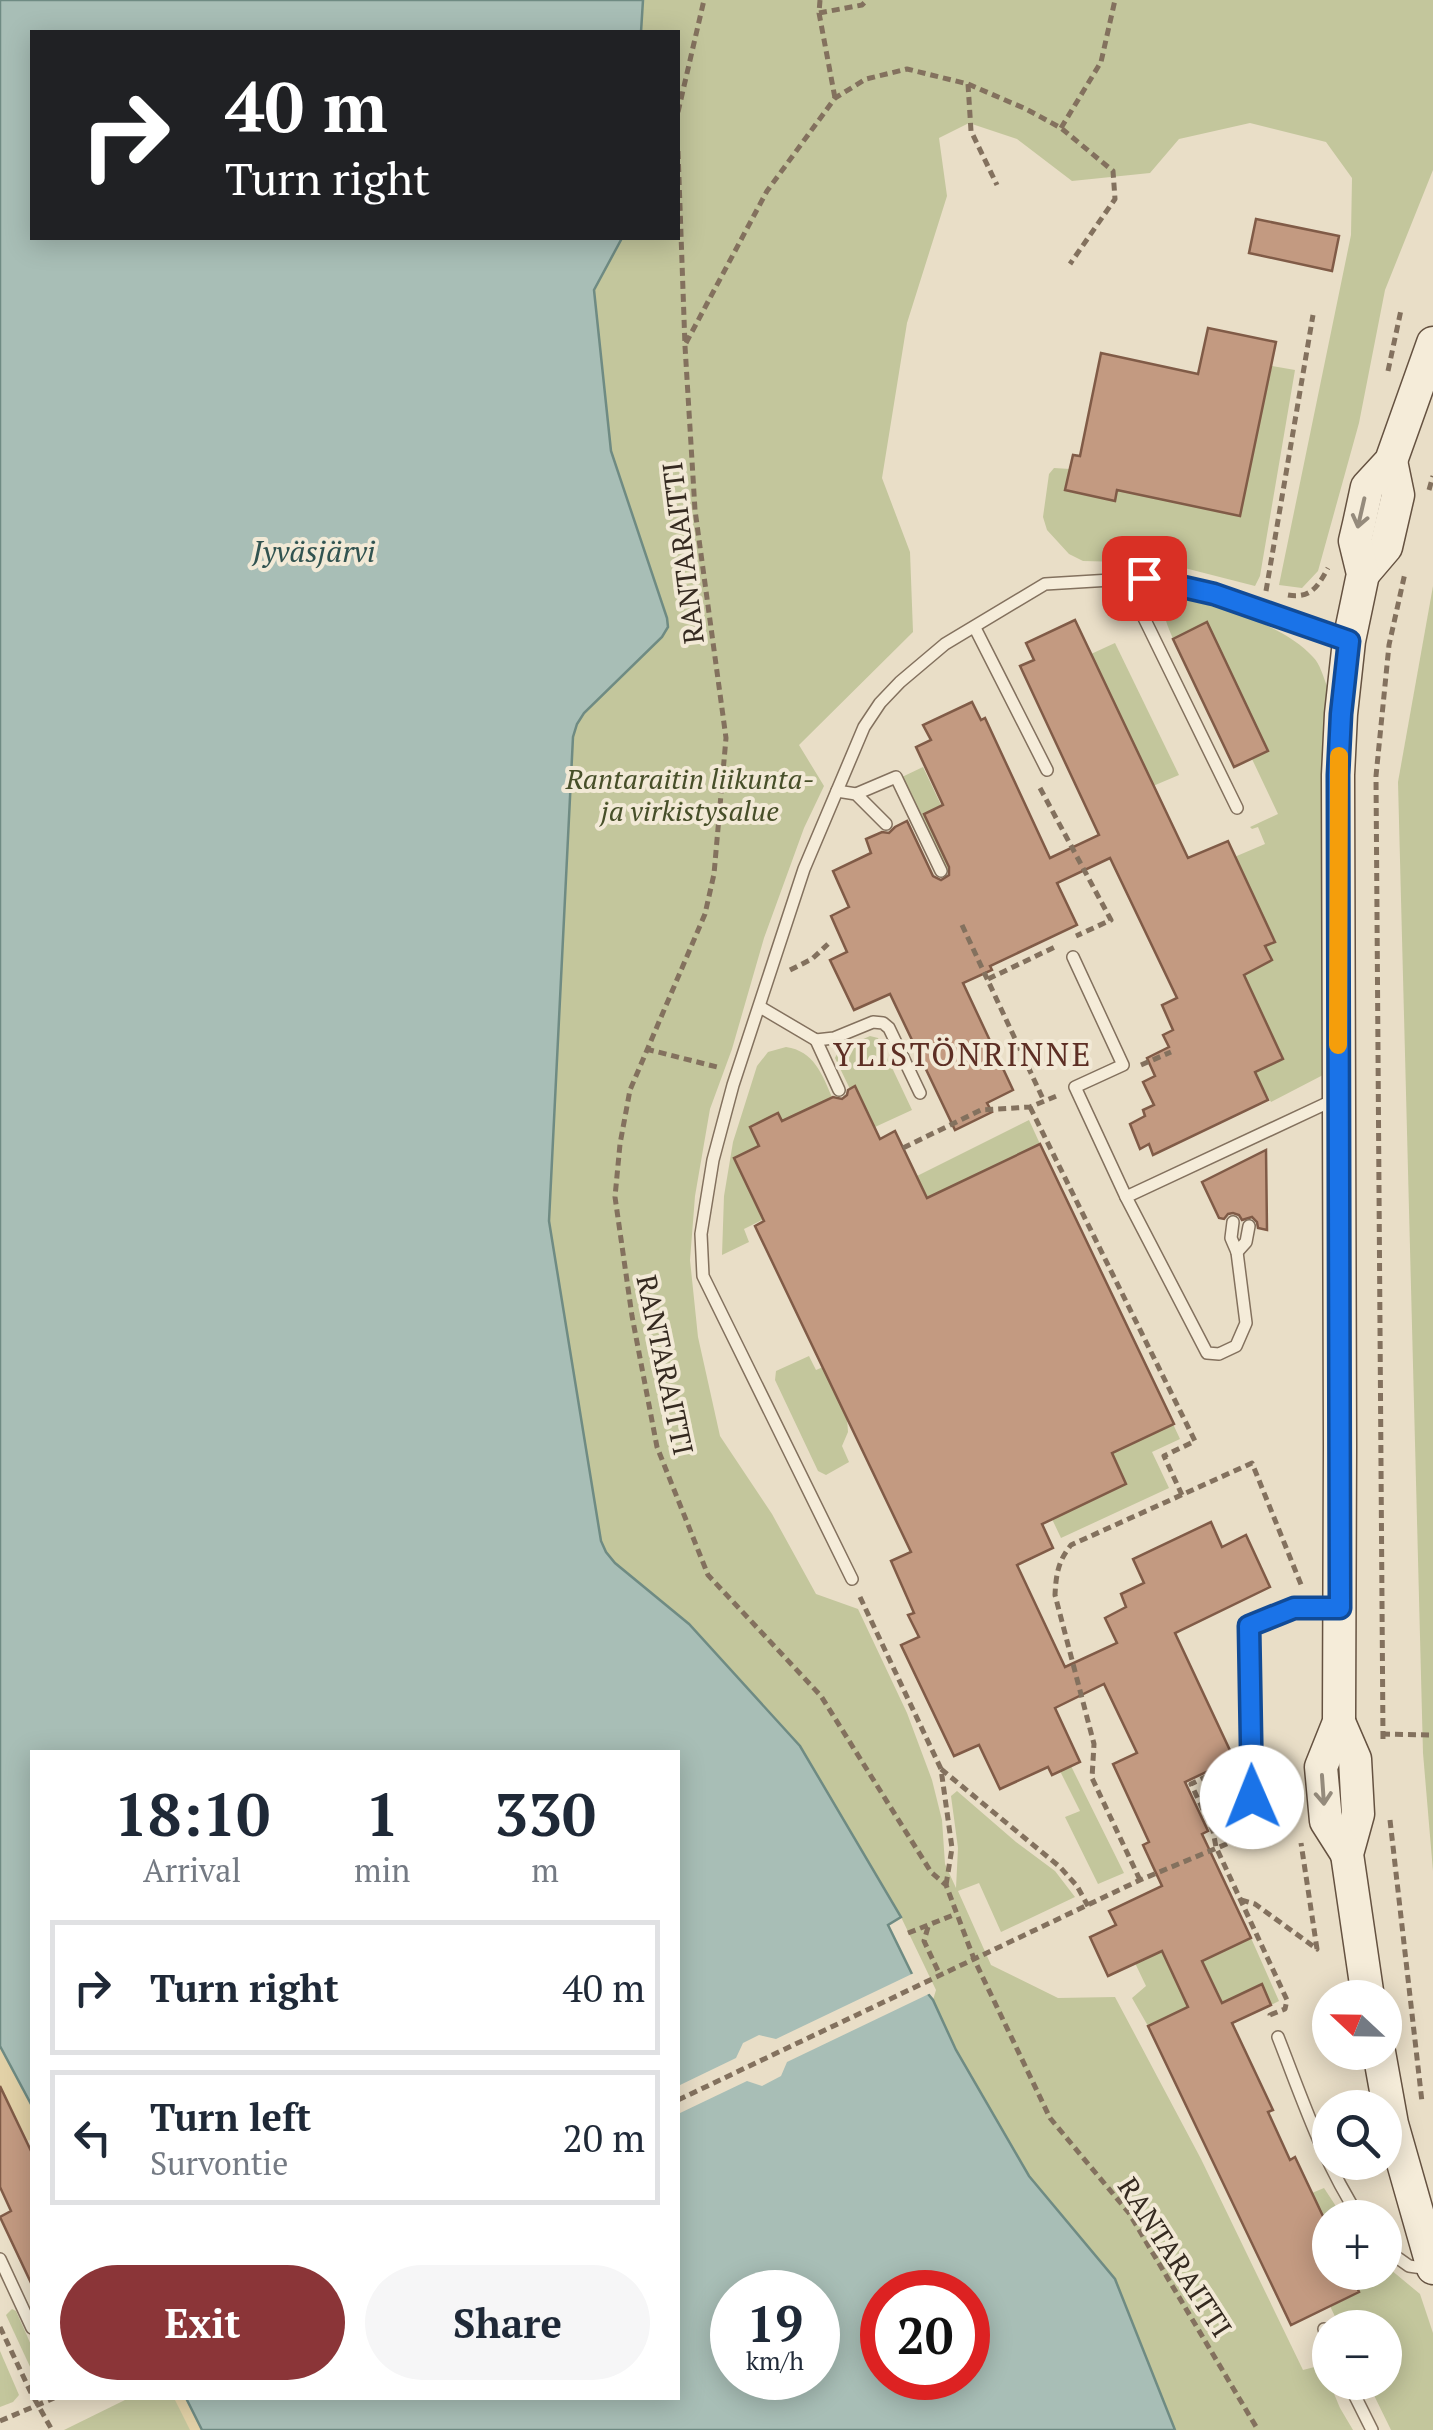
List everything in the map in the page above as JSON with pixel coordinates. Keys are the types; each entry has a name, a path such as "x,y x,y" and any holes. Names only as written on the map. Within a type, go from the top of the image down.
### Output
{"main road":[{"path":"1365,1980 1347,1854 1326,1821 1322,1782 1323,1761 1339,1722 1324,1608 1338,1103 1338,775 1349,641 1363,574 1356,541 1367,487 1392,461 1433,343"},
{"path":"1382,2070 1392,2124 1433,2268"}],"lane":[{"path":"852,1580 703,1276 700,1234 713,1160 768,976 804,869 864,727 900,682 945,644 1045,584 1144,578 1214,594 1349,641"},
{"path":"1144,578 1144,618 1237,808"},
{"path":"975,628 1047,770"},
{"path":"836,791 856,794 896,777 940,871"},
{"path":"856,794 886,824"},
{"path":"1074,958 1122,1065 1075,1088 1207,1354 1219,1354 1236,1346 1246,1323 1237,1252 1231,1238 1232,1222"},
{"path":"760,1007 816,1040 839,1090"},
{"path":"816,1040 834,1038 872,1022 883,1023 920,1093"},
{"path":"1126,1196 1325,1104 1338,1103"},
{"path":"1237,1252 1246,1242 1249,1226"},
{"path":"1252,1797 1249,1626 1294,1608 1324,1608"},
{"path":"1278,2036 1349,2200"},
{"path":"0,2260 30,2324"},
{"path":"1402,2261 1409,2266 1433,2268"},
{"path":"0,2296 14,2288"},
{"path":"1357,2400 1372,2430"}],"path":[{"path":"680,103 704,0"},
{"path":"820,0 835,98"},
{"path":"819,13 867,0"},
{"path":"1061,128 1100,62 1115,0"},
{"path":"685,346 767,190 835,98 866,79 907,69 968,84 1026,109 1061,128 1113,171 1116,199 1070,264"},
{"path":"968,84 971,131 998,185"},
{"name":"RANTARAITTI","path":"680,207 694,510 726,738 714,874 705,914 630,1090 620,1144 615,1197 657,1447 708,1575 821,1696 931,1872 946,1884 974,1959 1050,2118 1130,2213 1258,2430"},
{"path":"1266,590 1313,315"},
{"path":"1426,498 1433,476"},
{"path":"1383,1751 1376,776 1389,645 1405,574"},
{"path":"988,979 1111,920 1037,782"},
{"path":"962,924 1044,1101"},
{"path":"768,976 797,968 828,944"},
{"path":"646,1048 738,1072"},
{"path":"1122,1065 1144,1065 1171,1052"},
{"path":"903,1148 980,1108 1030,1107 1075,1088"},
{"path":"1030,1107 1194,1441 1164,1456 1182,1495"},
{"path":"1140,1880 1092,1778 1094,1744 1056,1595 1056,1572 1062,1556 1071,1545 1252,1464 1300,1579 1324,1608"},
{"path":"852,1580 941,1770 952,1848 946,1884"},
{"path":"1382,1734 1433,1735"},
{"path":"1226,1763 1228,1766 1191,1784 1216,1847 1288,2000"},
{"path":"941,1770 1060,1868 1077,1886 1088,1906"},
{"path":"1388,1806 1424,2113"},
{"path":"680,2099 1140,1880 1293,1816 1299,1832 1317,1949 1255,1904 1241,1900"},
{"path":"908,1933 957,1914"},
{"path":"928,1927 924,1941 940,1975"},
{"path":"0,2328 30,2390"},
{"path":"35,2400 52,2430"},
{"path":"0,2421 49,2400"}],"green space":[{"name":"Rantaraitin liikunta- ja virkistysalue","path":"549,0 1433,0 1433,170 1385,290 1359,423 1318,571 1302,588 1279,585 1351,235 1352,178 1326,142 1250,123 1179,139 1150,173 1072,181 1017,139 969,123 939,138 947,196 907,323 882,478 910,552 913,632 799,745 824,786 804,828 764,938 710,1109 695,1196 690,1260 698,1337 720,1436 772,1514 816,1594 858,1609 907,1713 932,1780 942,1820 945,1864 956,1888 958,1848 951,1796 957,1791 1055,1871 1075,1897 1001,1932 979,1883 958,1891 991,1965 1058,1998 1115,1997 1201,2159 1303,2370 1312,2368 1312,2400 1337,2400 1353,2430 1130,2430 994,2191 956,2050 933,2000 936,1990 901,1917 865,1856 767,1824 486,1356 554,240 680,240 680,30 547,30"},
{"path":"1272,366 1295,370 1260,576 1255,586 1165,563 1083,561 1069,554 1047,530 1043,517 1049,474 1054,468 1070,469 1066,491 1114,501 1117,490 1239,515"},
{"path":"1433,586 1433,1871 1423,1753 1398,782"},
{"path":"1183,594 1286,636 1315,660 1327,686 1325,1069 1323,1075 1271,1102 1255,1073 1283,1058 1244,975 1271,961 1265,946 1275,941 1250,887 1225,861 1265,844 1258,827 1250,827 1278,814 1252,759 1268,750 1207,623 1173,639 1165,616 1166,606 1172,595"},
{"path":"1115,643 1179,775 1153,786 1091,654"},
{"path":"923,767 970,866 950,877 902,777"},
{"path":"870,1036 878,1038 912,1110 875,1127 856,1087 850,1089 835,1058 839,1050"},
{"path":"786,1047 810,1059 832,1097 782,1121 778,1114 750,1127 759,1146 734,1158 770,1216 744,1229 749,1242 722,1255 724,1196 733,1142 757,1066 768,1052"},
{"path":"1029,1120 1040,1144 927,1198 917,1176"},
{"path":"809,1356 816,1370 823,1367 847,1418 848,1432 842,1446 849,1462 826,1475 818,1471 775,1380 776,1371"},
{"path":"1173,1424 1180,1439 1152,1452 1169,1488 1061,1538 1052,1519 1126,1484 1112,1453"},
{"path":"1071,1766 1124,1873 1098,1884 1065,1817 1080,1811 1060,1771"},
{"path":"1251,1938 1279,2001 1271,2005 1261,1985 1256,2012 1232,2024 1190,2006 1148,2026 1132,1998 1146,1986 1135,1963 1162,1951 1174,1975"},
{"path":"1324,2188 1332,2200 1315,2200 1312,2193"},
{"path":"1402,2279 1420,2294 1433,2333 1433,2430 1391,2430 1376,2400 1402,2400 1402,2310 1332,2310 1330,2306 1359,2292 1402,2290"},
{"path":"12,2309 16,2311 30,2342 30,2367 6,2315"},
{"path":"0,2351 19,2395 0,2407"},
{"path":"125,2400 187,2400 202,2430 64,2430"}],"sand":[{"path":"0,2046 30,2102 30,2140 27,2141 0,2086"},
{"path":"175,2400 187,2400 202,2430 190,2430"}],"water":[{"name":"Jyväsjärvi","path":"0,0 643,0 641,30 30,30 30,240 621,240 594,290 611,451 668,627 584,713 573,737 549,1221 601,1541 615,1563 689,1624 800,1746 901,1917 888,1925 912,1974 933,2000 956,2050 1029,2176 1115,2279 1175,2430 202,2430 187,2400 680,2400 680,1750 30,1750 30,2102 0,2046"}],"pier":[{"path":"916,1972 933,1992 787,2062 781,2076 762,2086 747,2081 680,2113 680,2085 736,2058 743,2043 759,2035 776,2039"}],"building":[{"path":"1256,219 1339,236 1332,271 1249,253"},
{"path":"1208,328 1276,342 1240,516 1117,490 1115,501 1065,490 1073,455 1080,456 1101,353 1198,374"},
{"path":"1075,620 1188,858 1228,841 1275,942 1265,946 1272,960 1244,975 1283,1059 1255,1072 1268,1100 1153,1155 1149,1144 1140,1149 1130,1124 1145,1116 1143,1110 1154,1105 1143,1082 1155,1076 1147,1058 1169,1047 1163,1035 1173,1030 1162,1005 1177,998 1110,858 1057,883 1077,925 963,983 1013,1090 987,1103 992,1112 955,1130 890,994 854,1010 830,960 847,952 831,916 849,907 833,871 871,853 866,839 889,833 907,821 933,876 941,880 949,875 949,867 924,814 943,805 916,747 931,740 923,725 972,702 981,720 985,718 1050,858 1099,835 1020,666 1034,660 1026,643"},
{"path":"1207,622 1268,751 1234,767 1173,639"},
{"path":"855,1086 880,1139 895,1131 927,1198 1040,1144 1174,1424 1112,1453 1126,1484 1042,1524 1053,1548 1017,1565 1065,1667 1117,1643 1105,1618 1126,1607 1121,1594 1144,1583 1133,1559 1211,1522 1222,1547 1246,1535 1270,1587 1175,1633 1234,1759 1185,1782 1208,1831 1202,1834 1251,1938 1202,1961 1222,2003 1262,1984 1271,2005 1232,2023 1273,2110 1268,2112 1290,2160 1295,2157 1315,2200 1312,2200 1312,2290 1359,2292 1322,2310 1312,2310 1312,2315 1291,2325 1148,2026 1188,2007 1162,1951 1108,1976 1090,1937 1116,1925 1109,1911 1162,1886 1143,1845 1149,1842 1113,1764 1137,1753 1104,1684 1055,1708 1080,1762 1052,1775 1048,1767 1000,1789 979,1745 954,1756 901,1645 919,1637 908,1615 914,1613 891,1561 911,1552 755,1226 764,1221 734,1158 759,1146 750,1127 778,1113 782,1121 833,1097 842,1099"},
{"path":"1266,1150 1267,1230 1258,1228 1252,1217 1242,1220 1233,1213 1219,1218 1202,1182"},
{"path":"0,2086 30,2149 30,2281 0,2217 11,2211 0,2187"}],"slow traffic":[{"path":"1338,1045 1339,756"}],"district":[{"name":"YLISTÖNRINNE","path":"963,1055"}],"route":[{"path":"1144,578 1214,594 1349,641 1338,775 1340,1608 1294,1608 1249,1626 1252,1797"}]}
